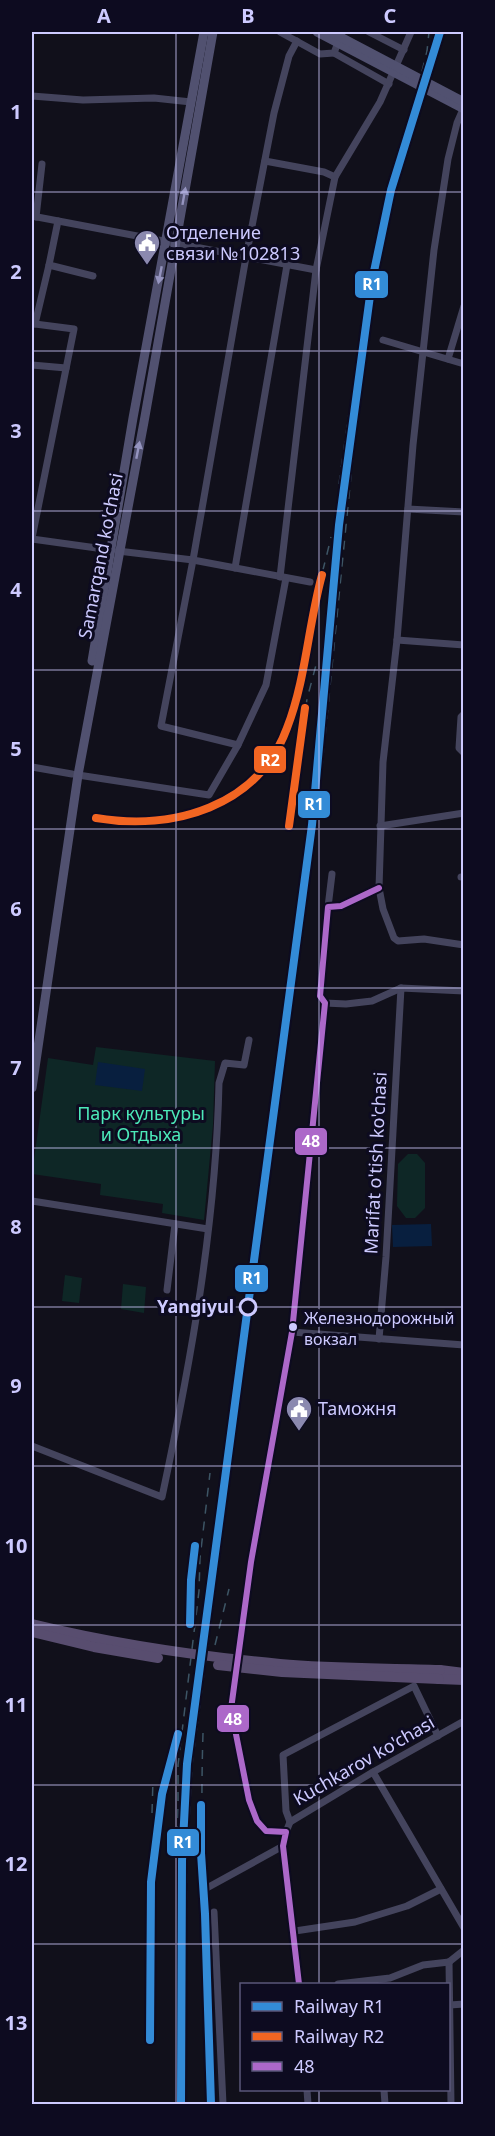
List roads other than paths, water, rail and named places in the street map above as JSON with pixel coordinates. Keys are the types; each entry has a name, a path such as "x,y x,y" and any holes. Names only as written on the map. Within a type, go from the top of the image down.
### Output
{"main road":[{"name":"Samarqand ko'chasi","path":"171,244 191,102 204,32"},
{"name":"Samarqand ko'chasi","path":"32,1088 33,1053 75,775 171,244 213,32"},
{"path":"317,32 463,111"},
{"path":"331,32 464,102"},
{"path":"32,1624 95,1640 178,1653 282,1664 440,1675 464,1680"},
{"path":"32,1632 94,1647 177,1660 282,1672 440,1675 464,1673"}],"street":[{"path":"280,32 320,54 334,53 389,84"},
{"path":"334,53 342,32"},
{"path":"369,32 404,50"},
{"path":"32,767 210,795 238,745 266,685 283,577 316,270 335,177 380,102 411,32"},
{"path":"238,745 160,726 193,560 246,257 274,113 289,56 297,41"},
{"path":"32,96 83,100 154,98 191,102"},
{"path":"463,111 446,171 422,353 397,640 383,762 379,888 383,909 394,938 398,941 424,939 464,945"},
{"path":"265,161 324,172 335,177"},
{"path":"42,164 34,216 316,270"},
{"path":"58,221 33,323 74,329 32,538 193,560 310,582"},
{"path":"49,265 93,276"},
{"path":"236,568 287,265"},
{"path":"448,359 464,306"},
{"path":"383,340 464,364"},
{"path":"32,365 66,368"},
{"path":"408,509 464,512"},
{"path":"397,640 464,645"},
{"path":"464,714 461,717 459,748 464,753"},
{"path":"380,826 464,813"},
{"path":"286,1832 266,1831 257,1821 249,1800 231,1709 251,1562 292,1332 325,1003 320,996 332,874"},
{"path":"328,907 341,906 379,888"},
{"path":"325,1003 346,1004 372,1001 401,988 464,991"},
{"name":"Marifat o'tish ko'chasi","path":"379,1339 386,1257 401,988"},
{"path":"32,1446 162,1497 184,1392 199,1302 208,1229 219,1083 225,1063 244,1065 249,1040"},
{"path":"32,1201 208,1229"},
{"path":"167,1290 175,1224"},
{"path":"292,1332 464,1346"},
{"path":"290,1822 286,1810 283,1755 414,1686 438,1736"},
{"name":"Kuchkarov ko'chasi","path":"283,1846 290,1822 464,1721"},
{"path":"373,1772 464,1928"},
{"path":"205,1889 283,1846 295,1931 299,1983"},
{"path":"295,1931 355,1922 407,1906 441,1889"},
{"path":"214,1912 223,2104"},
{"path":"356,1983 375,1982 423,1965 449,1962 464,1950"},
{"path":"449,1962 449,1983"},
{"path":"451,2104 450,2005 464,2004"}],"water":[{"path":"98,1062 145,1069 142,1091 95,1085"},
{"path":"431,1224 432,1246 393,1247 392,1225"}],"railway":[{"path":"418,88 429,32"},
{"path":"184,2104 187,1858 192,1765 321,777 359,395 376,282 395,191 444,32"},
{"path":"339,484 349,413"},
{"path":"96,818 154,821 182,816 209,808 233,795 255,778 273,756 292,716 331,537"},
{"path":"289,826 307,699 316,665"},
{"path":"178,1886 178,1765 199,1591 200,1558 210,1473"},
{"path":"215,1645 229,1589"},
{"path":"203,1733 203,1872 211,2104"},
{"path":"150,2040 152,1895 159,1823 173,1751"},
{"path":"152,1813 153,1779"}],"rail line":[{"name":"R1","path":"181,2104 182,1861 187,1764 312,825 339,525 372,281 391,190 440,32"},
{"name":"R2","path":"96,818 154,821 183,816 210,808 234,795 256,777 274,755 287,728 299,691 322,575"},
{"name":"R2","path":"289,826 305,708"},
{"name":"R1","path":"190,1624 191,1580 195,1546"},
{"name":"R1","path":"150,2040 151,1882 162,1794 178,1734"},
{"name":"R1","path":"201,1805 211,2104"}],"place":[{"name":"Отделение связи №102813","path":"147,266"},
{"name":"Yangiyul","path":"248,1307"},
{"name":"Железнодорожный вокзал","path":"293,1327"},
{"name":"Таможня","path":"299,1432"}],"park label":[{"name":"Парк культуры и Отдыха","path":"141,1124"}]}
